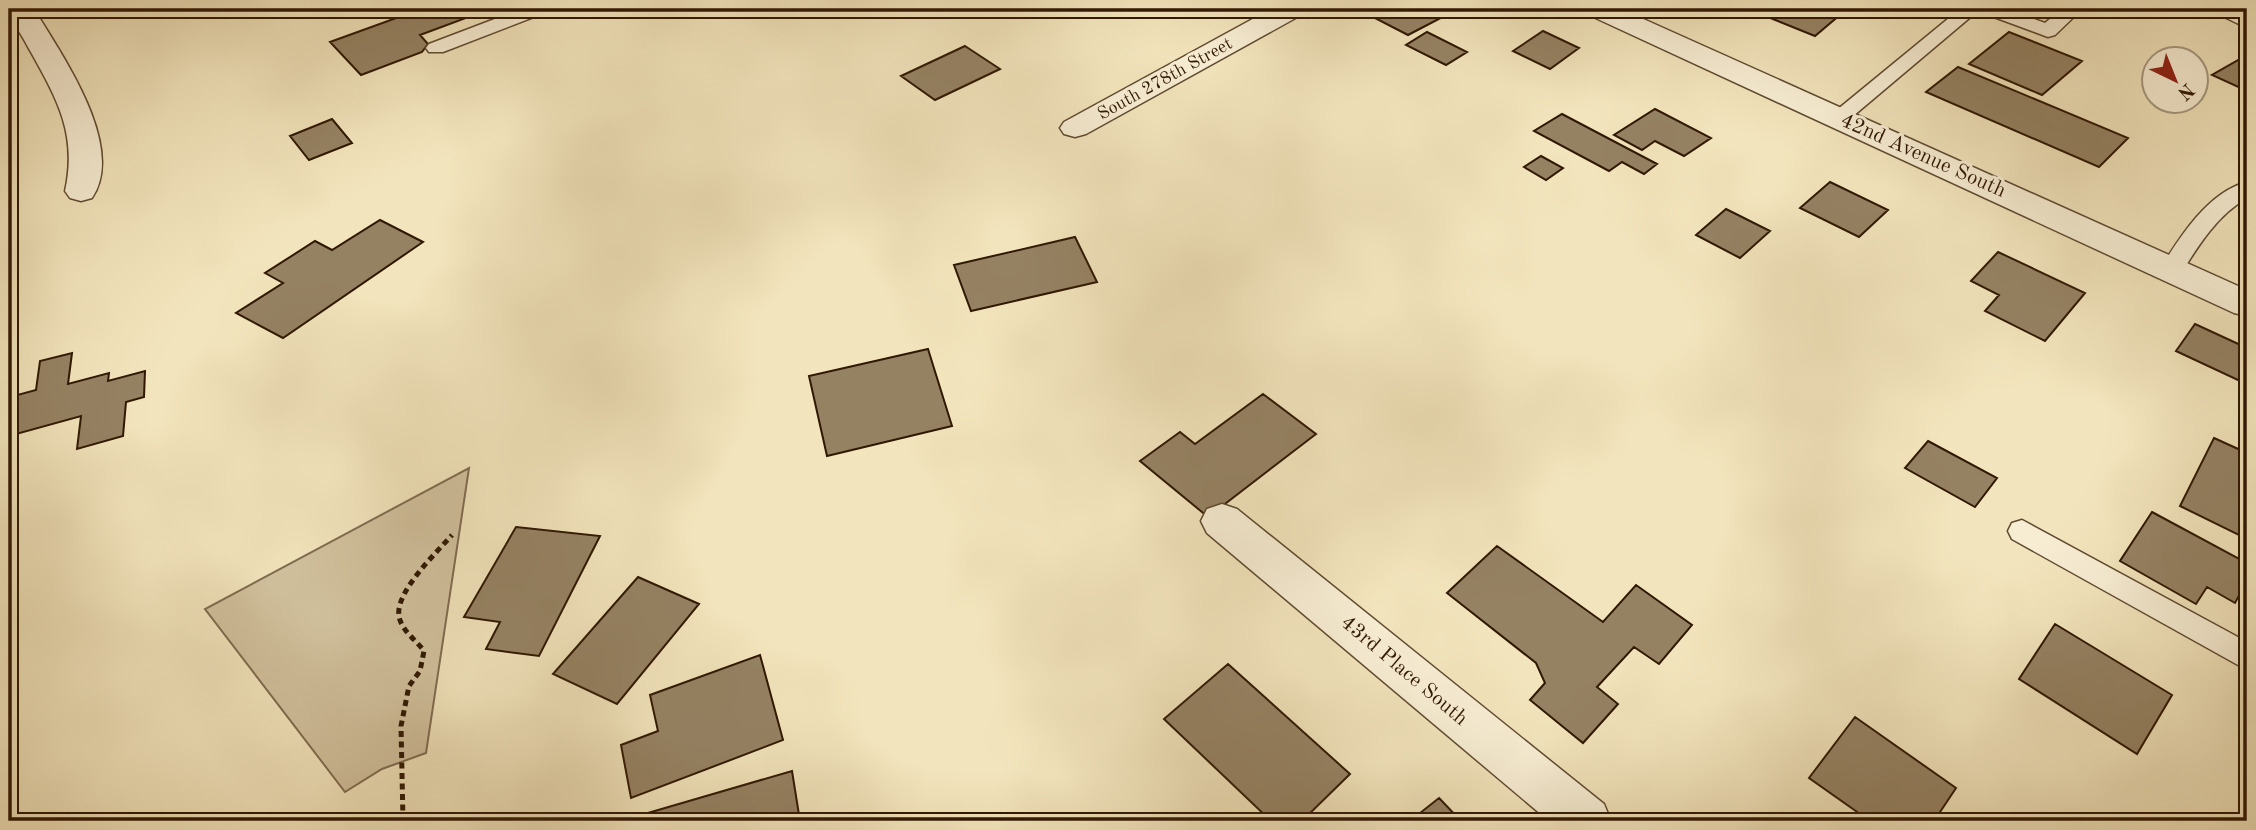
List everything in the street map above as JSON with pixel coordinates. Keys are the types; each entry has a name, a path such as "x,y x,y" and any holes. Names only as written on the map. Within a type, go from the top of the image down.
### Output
{"street":[{"path":"21,9 55,72 82,131 87,164 81,191"},
{"name":"South 278th Street","path":"1075,128 1291,9"},
{"name":"42nd Avenue South","path":"1599,9 2247,304"},
{"name":"43rd Place South","path":"1222,521 1586,821"}],"lane":[{"path":"436,48 537,9"},
{"path":"1839,118 1971,9"},
{"path":"1990,9 2048,31 2073,9"},
{"path":"2223,9 2247,22"},
{"path":"2172,270 2195,234 2236,194 2247,189"},
{"path":"2022,531 2247,657"}],"path":[{"path":"403,821 401,726 409,686 420,670 424,651 404,628 398,605 452,535"}],"shaded area":[{"path":"469,468 426,753 382,769 345,792 205,609"}],"building":[{"path":"421,9 467,9 474,15 420,35 428,44 422,52 361,75 330,42"},
{"path":"1385,9 1456,10 1408,35 1371,16"},
{"path":"1748,9 1847,9 1815,36"},
{"path":"1543,31 1579,48 1550,69 1513,51"},
{"path":"1427,32 1467,52 1446,65 1406,45"},
{"path":"2009,32 2082,61 2042,95 1969,64"},
{"path":"965,46 1000,69 935,100 901,76"},
{"path":"2247,55 2247,91 2212,75"},
{"path":"1958,67 2128,138 2099,167 1926,92"},
{"path":"1655,109 1711,138 1684,156 1655,141 1642,150 1614,135"},
{"path":"1562,114 1657,164 1644,174 1622,162 1609,171 1534,131"},
{"path":"332,119 352,143 309,160 290,136"},
{"path":"1541,156 1563,168 1546,180 1524,167"},
{"path":"1830,182 1888,210 1859,237 1800,208"},
{"path":"1726,209 1770,231 1740,258 1696,235"},
{"path":"380,220 423,242 283,338 236,313 283,283 265,273 315,241 332,250"},
{"path":"1075,237 1097,282 971,311 954,265"},
{"path":"1998,252 2085,293 2045,341 1985,311 1999,295 1971,281"},
{"path":"2195,324 2247,348 2247,370 2240,381 2176,351"},
{"path":"928,349 952,426 827,456 809,376"},
{"path":"72,353 68,384 109,373 108,381 145,371 144,397 126,402 123,436 77,449 81,416 9,436 9,383 16,383 14,396 36,390 40,361"},
{"path":"1263,394 1316,434 1208,517 1140,461 1180,432 1195,444"},
{"path":"2214,438 2247,453 2247,539 2180,506"},
{"path":"1928,441 1997,478 1975,507 1905,468"},
{"path":"2152,512 2247,563 2247,581 2235,603 2207,587 2196,604 2120,561"},
{"path":"516,527 600,536 539,656 486,649 500,622 464,617"},
{"path":"1497,546 1603,622 1636,585 1692,625 1659,664 1634,647 1597,687 1618,704 1583,743 1530,700 1545,683 1536,663 1447,593"},
{"path":"638,577 699,604 617,704 553,674"},
{"path":"2055,624 2172,695 2137,754 2019,679"},
{"path":"760,655 783,740 631,798 621,745 658,731 650,695"},
{"path":"1228,664 1350,774 1302,821 1271,821 1164,719"},
{"path":"1855,717 1956,788 1934,821 1870,821 1809,778"},
{"path":"792,771 800,821 642,821 641,815"},
{"path":"1439,798 1461,821 1410,821"}]}
